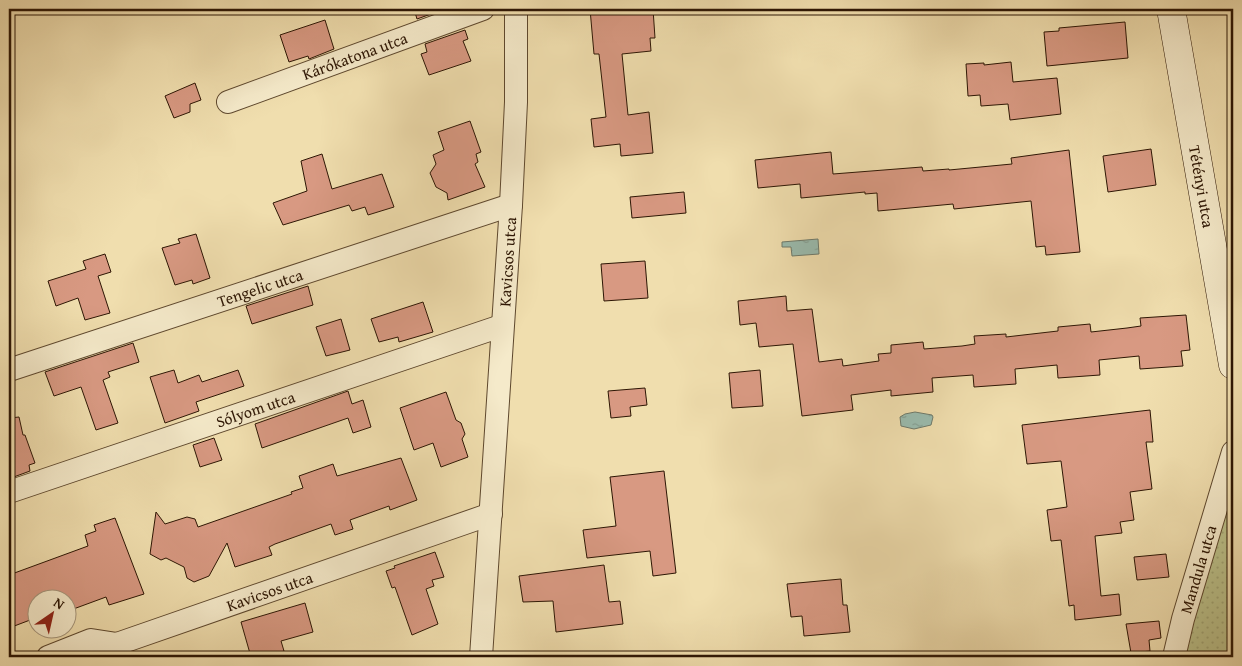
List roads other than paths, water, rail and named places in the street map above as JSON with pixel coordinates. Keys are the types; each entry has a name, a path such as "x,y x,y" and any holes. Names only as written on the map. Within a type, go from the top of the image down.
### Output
{"street":[{"name":"Kárókatona utca","path":"228,102 482,9"},
{"name":"Kavicsos utca","path":"481,657 501,326 511,204 516,102 516,9"},
{"name":"Tétényi utca","path":"1171,9 1233,365"},
{"name":"Tengelic utca","path":"9,370 511,204"},
{"name":"Sólyom utca","path":"9,492 501,326"},
{"name":"Mandula utca","path":"1174,657 1183,619 1233,452"},
{"name":"Kavicsos utca","path":"48,657 91,640 117,644 491,514"}],"water":[{"path":"818,239 819,254 792,256 791,247 782,247 782,242"},
{"path":"915,412 932,415 931,425 914,429 901,426 900,417"}]}
